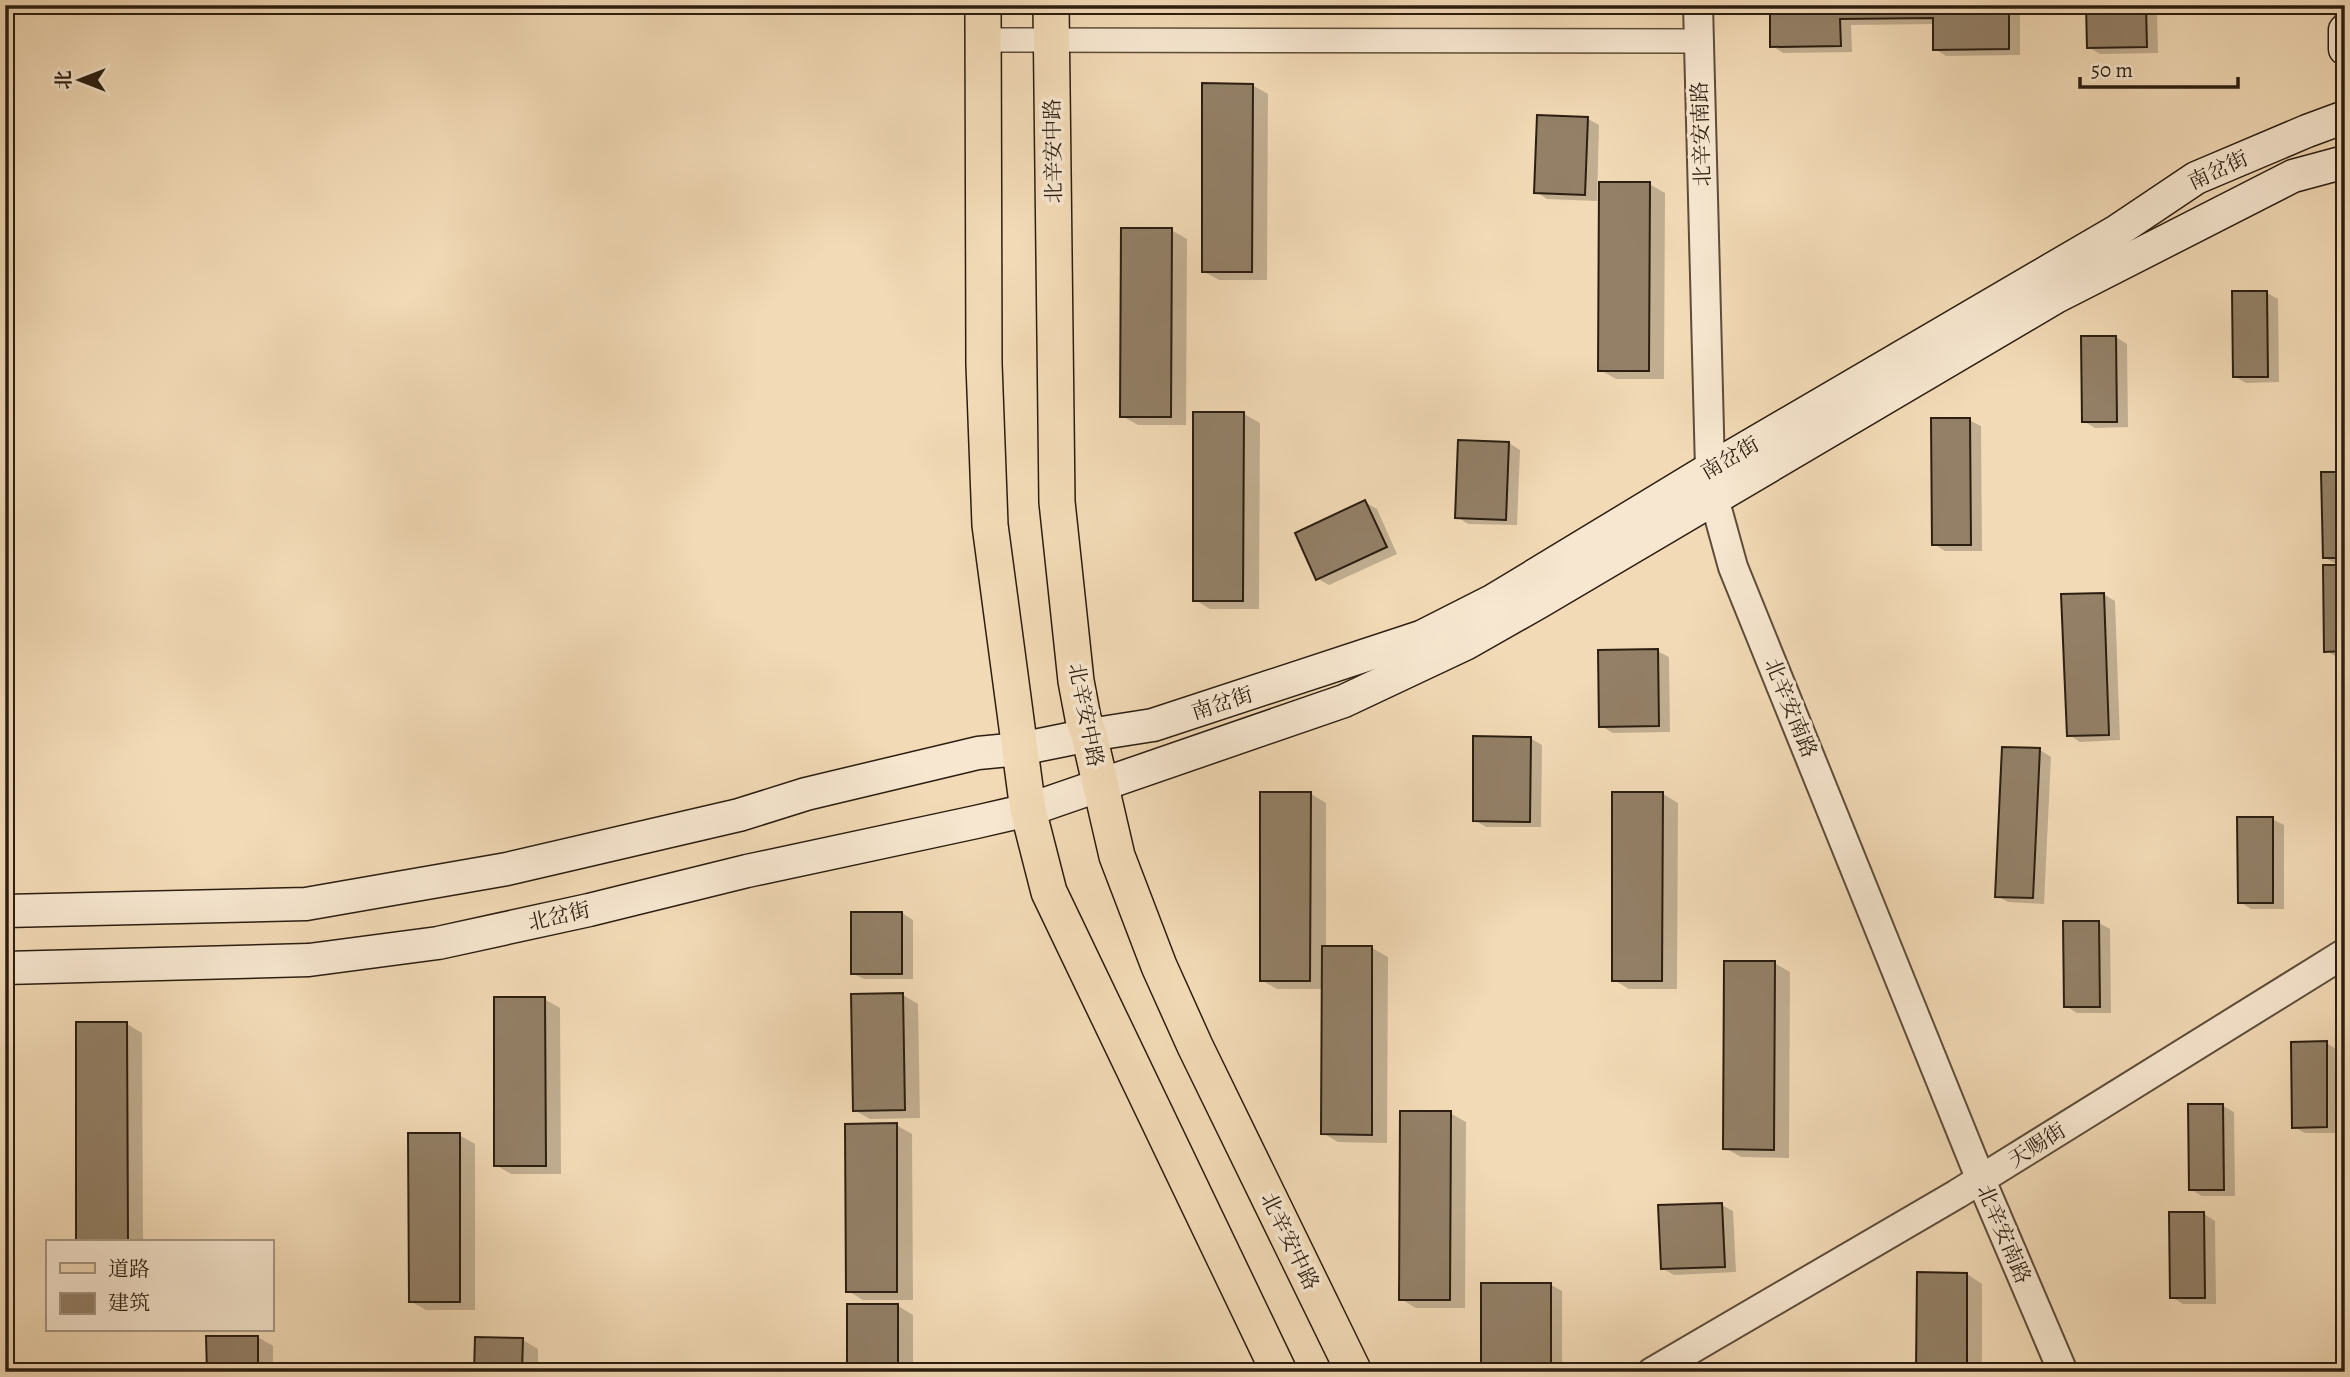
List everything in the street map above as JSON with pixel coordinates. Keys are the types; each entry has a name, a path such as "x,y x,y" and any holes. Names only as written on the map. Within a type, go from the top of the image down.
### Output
{"main road":[{"path":"983,5 984,364 990,525 1028,810 1049,892 1279,1372"},
{"name":"北辛安中路","path":"1051,5 1057,502 1076,681 1083,718 1117,856 1159,965 1195,1046 1354,1372"},
{"path":"2345,30 2345,49"},
{"name":"南岔街","path":"1100,785 1344,701 1465,644 1712,484 2117,232 2196,178 2345,117"},
{"name":"南岔街","path":"1089,735 1153,726 1420,638 1712,484 2056,297 2293,176 2345,162"},
{"path":"5,911 306,904 507,869 739,814 806,794 978,752 1020,749 1089,735"},
{"name":"北岔街","path":"5,968 309,960 438,943 589,910 747,871 1028,810 1100,785"}],"street":[{"name":"北辛安南路","path":"1698,5 1712,484 1733,567 1980,1180 2063,1372"},
{"path":"983,40 1699,41"},
{"name":"天赐街","path":"1651,1372 1980,1180 2345,953"}],"building":[{"path":"1770,5 2009,5 2009,49 1933,50 1933,18 1840,19 1841,46 1770,47"},
{"path":"2086,5 2256,6 2146,7 2147,47 2087,48"},
{"path":"1202,83 1253,84 1252,272 1202,272"},
{"path":"1537,115 1588,117 1585,195 1534,193"},
{"path":"1599,182 1650,182 1649,371 1598,371"},
{"path":"1121,228 1172,228 1171,417 1120,417"},
{"path":"2232,291 2267,291 2268,377 2233,377"},
{"path":"2081,336 2116,336 2117,422 2082,422"},
{"path":"1193,412 1244,412 1243,601 1193,601"},
{"path":"1931,418 1970,418 1971,545 1932,545"},
{"path":"1458,440 1509,442 1506,520 1455,518"},
{"path":"2321,472 2345,472 2345,558 2323,558"},
{"path":"1365,500 1387,547 1316,580 1295,533"},
{"path":"2323,565 2345,565 2345,651 2324,652"},
{"path":"2104,593 2109,735 2067,736 2061,594"},
{"path":"1658,649 1659,726 1599,727 1598,650"},
{"path":"1473,736 1531,737 1530,822 1473,821"},
{"path":"2002,747 2040,748 2033,898 1995,897"},
{"path":"1260,792 1311,792 1310,981 1260,981"},
{"path":"1612,792 1663,792 1662,981 1612,981"},
{"path":"2237,817 2273,817 2273,903 2238,903"},
{"path":"851,912 902,912 902,974 851,974"},
{"path":"2063,921 2099,921 2100,1007 2064,1007"},
{"path":"1322,946 1372,946 1372,1135 1321,1134"},
{"path":"1724,961 1775,961 1774,1150 1723,1149"},
{"path":"903,993 905,1110 853,1111 851,994"},
{"path":"494,997 545,997 546,1166 494,1166"},
{"path":"76,1022 127,1022 128,1240 76,1240"},
{"path":"2327,1041 2327,1127 2292,1128 2291,1042"},
{"path":"2188,1104 2223,1104 2224,1190 2189,1190"},
{"path":"1400,1111 1451,1111 1450,1300 1399,1300"},
{"path":"897,1123 897,1292 846,1292 845,1124"},
{"path":"408,1133 460,1133 460,1302 409,1302"},
{"path":"1722,1203 1725,1267 1661,1269 1658,1205"},
{"path":"2169,1212 2204,1212 2205,1298 2170,1298"},
{"path":"1917,1272 1967,1273 1967,1372 1916,1372"},
{"path":"1481,1283 1551,1283 1551,1363 1481,1363"},
{"path":"847,1304 898,1304 898,1372 847,1372"},
{"path":"206,1336 258,1336 258,1372 207,1372"},
{"path":"475,1337 523,1338 522,1372 474,1372"}]}
